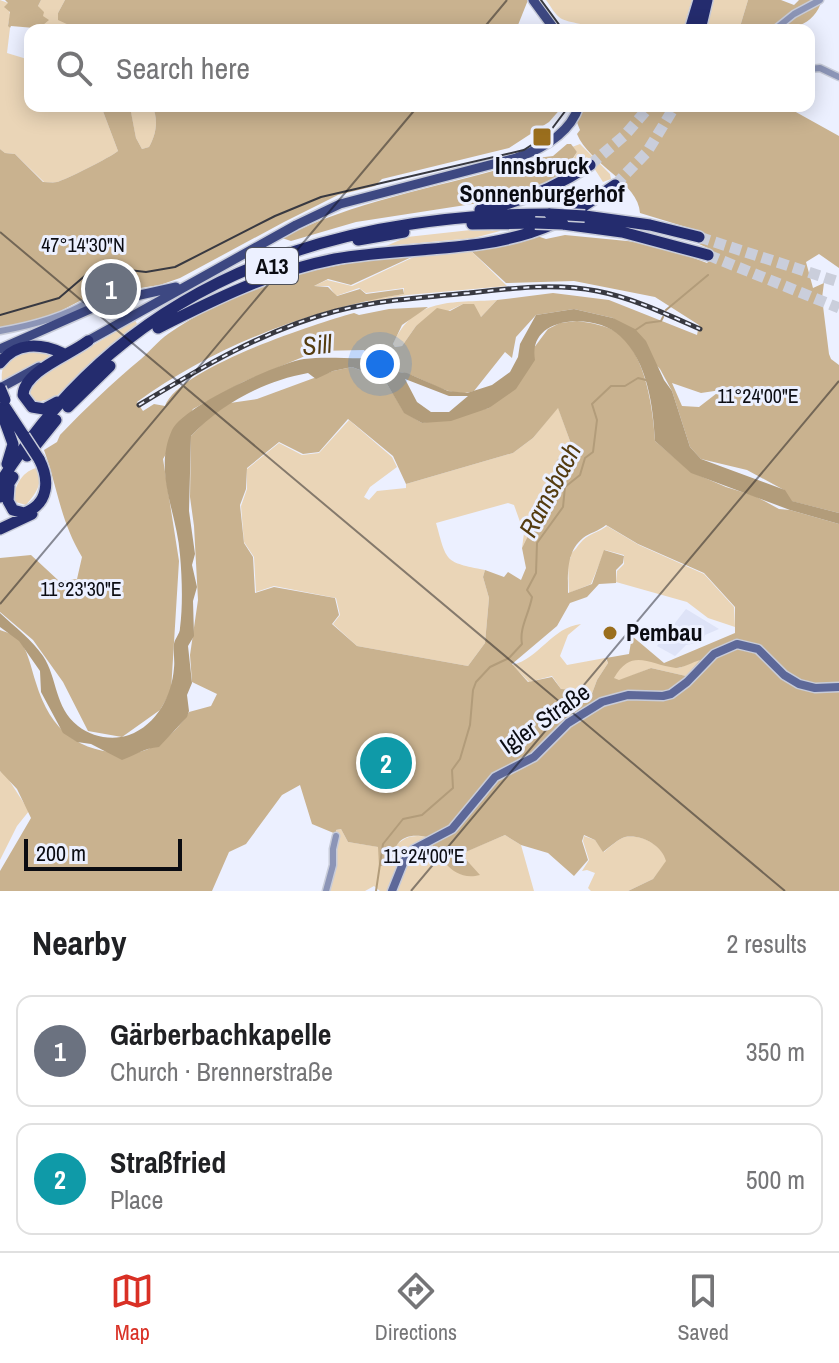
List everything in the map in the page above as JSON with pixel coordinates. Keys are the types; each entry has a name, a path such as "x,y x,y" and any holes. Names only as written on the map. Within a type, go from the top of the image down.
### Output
{"highway":[{"path":"692,24 699,0"},
{"path":"701,24 707,0"},
{"name":"A13","path":"0,497 4,481 33,436 105,360 152,323 235,274 312,245 355,233 488,209 524,198 590,165"},
{"name":"A13","path":"158,328 228,293 308,265 391,251 486,242 540,230 583,208 615,185"},
{"name":"A13","path":"410,223 492,215 550,214 650,225 699,237"},
{"name":"A13","path":"4,481 73,401 124,354 158,328 241,279 323,249 432,228 495,222 563,224 622,232 708,255"},
{"path":"71,393 40,409 28,404 23,391 30,378 88,341"},
{"path":"0,363 12,351 26,346 43,346 62,353"},
{"path":"1,403 13,444 4,481 12,509 22,513 33,509 41,501 46,475 40,458"},
{"path":"0,529 31,515 46,499 50,487 50,475 1,403"}],"main road":[{"path":"533,0 551,24"},
{"path":"1,403 62,353 273,239 400,187 526,155 560,133 575,112"},
{"path":"2,349 114,300 162,291 198,279"},
{"path":"135,296 143,301 141,312"},
{"name":"Igler Straße","path":"392,891 407,857 414,849 452,829 495,777 534,757 568,723 602,702 628,695 653,697 671,694 714,654 737,644 758,649 784,675 799,684 815,688 839,687"}],"street":[{"path":"782,24 820,0"},
{"path":"815,69 839,77"},
{"path":"0,331 46,319 103,294 112,295 114,300"},
{"path":"326,891 336,836"}],"shaded area":[{"path":"0,0 8,3 10,15 7,53 24,58 24,112 103,112 118,151 62,180 44,182 15,154 0,149"},
{"path":"5,0 41,0 38,6 49,20 44,24 10,28 10,12 4,7 8,3"},
{"path":"41,0 65,0 58,13 67,24 43,24 38,6"},
{"path":"65,0 528,0 518,24 67,24 58,20"},
{"path":"546,0 692,0 685,24 581,24 562,19"},
{"path":"712,0 748,0 741,24 706,24"},
{"path":"748,0 781,0 794,5 799,0 822,0 817,12 802,24 741,24"},
{"path":"103,112 131,112 136,138 142,149 149,147 155,132 154,112 558,112 549,122 509,148 382,179 375,186 338,195 180,278 160,285 114,292 101,290 47,318 0,330 0,149 15,154 43,182 62,180 118,151"},
{"path":"131,112 154,112 156,127 149,147 142,149 136,138"},
{"path":"580,112 796,112 839,136 839,268 819,254 806,262 813,288 824,283 822,298 829,354 839,365 839,513 791,501 784,490 747,470 701,459 690,447 672,391 660,369 613,318 574,309 536,315 516,337 512,358 505,352 474,391 465,393 448,391 391,370 364,350 317,351 243,382 193,409 163,459 179,561 171,691 160,710 122,737 88,731 63,682 33,640 0,612 0,558 31,555 59,581 77,579 82,557 64,517 44,450 57,442 89,405 168,334 226,300 287,278 350,263 416,255 351,285 328,279 314,286 328,287 337,296 360,289 366,294 403,289 404,294 334,309 231,347 137,402 143,411 154,404 165,406 176,392 195,377 250,349 354,313 428,307 402,325 393,344 395,347 402,346 416,326 437,308 450,311 463,304 474,304 481,317 497,300 553,293 609,300 697,335 699,325 655,297 574,281 506,283 469,249 534,235 546,239 565,235 637,242 707,263 709,261 710,249 699,244 699,231 640,213 631,192 583,145 577,134 580,130 576,120","holes":["672,383 701,393 721,390 699,407 682,406"]},
{"path":"571,144 577,152 564,172 543,184 498,200 356,222 291,241 282,238 375,202 553,156"},
{"path":"580,144 610,174 611,179 603,182 587,157 565,173 577,152 572,147"},
{"path":"489,228 492,231 499,228 500,231 474,238 386,246 407,237"},
{"path":"469,249 507,286 407,295 368,302 404,294 404,288 366,293 359,288 336,296 329,286 314,286 327,280 352,286 418,255"},
{"path":"497,300 481,317 463,304 416,326 402,346 395,347 393,344 402,329 423,310 450,303"},
{"path":"574,309 613,318 635,329 646,341 672,391 690,447 701,459 785,490 792,501 839,513 839,524 790,510 691,473 655,441 647,385 637,358 620,336 596,324 581,321 552,326 535,345 535,360 516,389 489,408 451,421 422,423 404,413 384,379 352,367 316,379 308,373 292,377 245,395 216,413 191,436 189,511 195,554 192,565 197,587 193,601 194,636 188,646 192,683 187,695 187,717 159,747 122,760 63,733 41,692 40,671 19,641 0,627 0,613 43,656 60,702 78,726 89,733 116,738 139,730 155,717 170,688 174,644 181,619 180,555 165,477 167,446 172,430 180,420 212,398 254,377 291,362 312,358 371,358 375,353 379,356 379,362 391,371 407,373 448,391 467,393 492,385 510,372 518,357 520,344 536,315","holes":["405,379 449,396 468,396 449,412 431,412 417,402"]},
{"path":"135,320 137,324 54,398 37,402 31,398 29,386 35,380"},
{"path":"577,321 604,326 619,334 628,344 642,369 655,441 691,472 755,496 779,509 839,524 839,891 628,891 653,879 666,861 655,846 644,839 631,837 620,839 603,852 595,840 584,835 582,841 588,860 574,876 548,853 521,845 505,835 461,854 480,875 462,875 455,871 427,837 419,836 406,838 397,845 391,866 379,866 378,847 348,842 341,829 336,830 336,834 312,824 300,785 282,795 246,844 229,852 212,891 0,891 0,871 31,818 17,789 0,771 0,630 21,642 42,700 59,727 82,744 97,749 131,753 148,749 172,733 189,712 211,706 217,694 192,682 190,655 198,600 190,497 191,436 212,414 230,403 257,399 352,367 384,379 404,412 422,423 489,408 548,329 560,323","holes":["558,408 570,441 556,462 552,487 522,548 526,568 521,580 508,572 504,577 485,570 483,577 489,598 485,643 468,666 357,646 332,624 339,615 335,598 274,587 255,593 253,557 244,543 240,505 246,489 247,468 279,442 303,454 319,452 348,419 393,456 406,484 513,453 533,438","606,525 638,544 704,573 735,607 735,633 664,663 632,636 629,654 606,658 608,663 590,699 578,690 561,689 552,677 528,682 512,664 557,626 570,603 587,597 599,584 616,583 616,570 623,563 624,556 604,550 592,584 568,593 569,563 573,550 583,538","634,660 682,667 700,660 686,676 651,668 619,680 614,678 627,663"]},
{"path":"26,350 56,354 2,383 4,365"},
{"path":"558,407 570,441 556,462 552,487 522,548 524,533 514,505 508,503 436,523 449,558 462,565 485,570 483,577 489,598 485,643 468,666 357,646 333,624 340,615 336,598 274,586 256,592 254,557 244,542 241,506 247,489 247,469 279,443 302,455 319,453 349,420 392,457 397,467 370,487 364,497 369,500 377,491 406,488 406,484 513,453 533,438"},
{"path":"36,468 39,484 33,496 26,505 12,501 22,477"},
{"path":"607,526 639,545 704,574 734,607 735,627 708,618 687,602 616,582 617,571 624,564 624,555 605,550 591,584 569,593 568,562 571,557 568,555 585,538"},
{"path":"686,609 719,629 705,635 702,642 686,645 675,656 657,646"},
{"path":"581,624 568,635 560,656 567,665 605,658 608,663 590,699 578,690 561,689 552,676 529,682 512,665 522,662 562,631"},
{"path":"702,658 686,676 651,668 619,681 613,678 621,664 631,660 652,661 679,668"},
{"path":"0,771 29,811 17,826 0,860"},
{"path":"341,829 348,842 379,847 380,866 405,839 427,837 406,853 388,891 380,891 374,886 365,891 327,891 336,830"},
{"path":"505,835 521,845 534,891 394,891 412,857 431,843 460,854"},
{"path":"584,836 595,840 604,852 625,837 644,839 661,850 667,861 653,879 628,891 591,891 588,888 595,873 582,871 589,860"}],"waterway":[{"path":"666,310 708,275"},
{"path":"634,331 646,323 661,321 663,317"},
{"name":"Ramsbach","path":"376,891 383,844 403,819 422,815 453,788 452,770 460,759 470,725 476,682 490,667 509,658 522,644 523,627 532,597 527,590 536,573 537,543 563,507 565,487 580,475 585,458 593,452 597,420 592,404 611,386 625,386 638,378 646,380"}],"tunnel":[{"path":"590,165 625,135 645,112"},
{"path":"615,185 647,152 671,112"},
{"path":"699,237 839,282"},
{"path":"708,255 839,308"}],"tram line":[{"path":"541,0 559,24"},
{"path":"0,315 59,298 87,274 102,267 146,272 175,267 275,216 321,197 524,150 548,134 564,112"}],"railway":[{"path":"139,405 210,364 284,328 336,311 386,302 517,288 581,289 636,302 700,329"}],"place":[{"name":"Innsbruck Sonnenburgerhof","path":"542,137"},
{"name":"Gärberbachkapelle","path":"111,289"},
{"name":"Pembau","path":"610,633"},
{"name":"Straßfried","path":"386,763"}],"water label":[{"name":"Sill","path":"317,345"}]}
